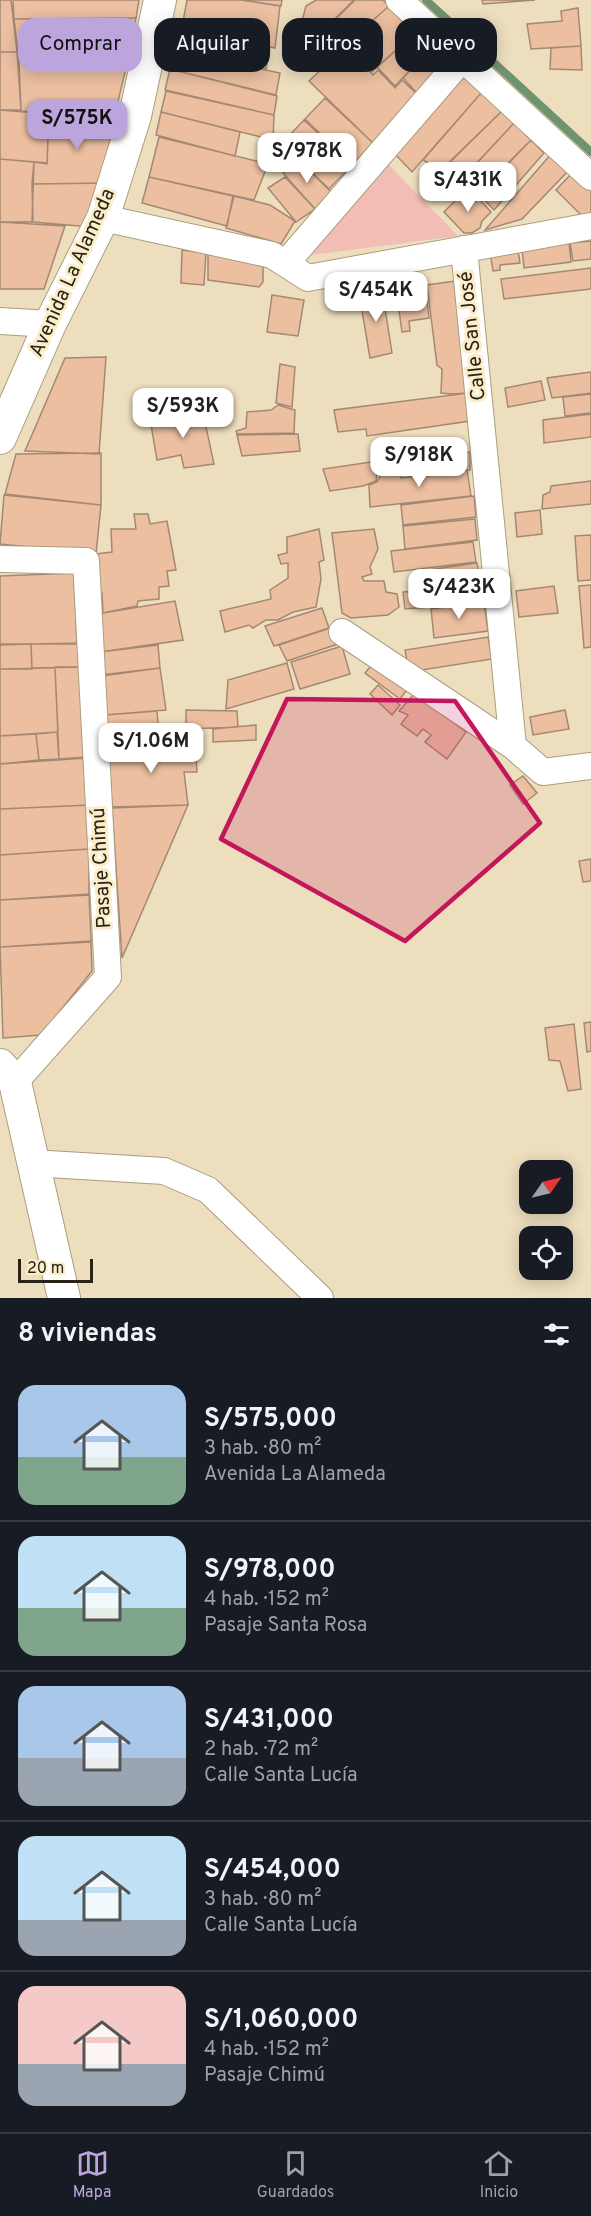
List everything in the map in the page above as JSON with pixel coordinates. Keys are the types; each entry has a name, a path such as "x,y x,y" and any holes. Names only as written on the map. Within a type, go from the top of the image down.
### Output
{"street":[{"name":"Avenida La Alameda","path":"0,438 50,324 103,218 135,116 160,0"},
{"path":"399,0 418,18"},
{"path":"286,263 451,72"},
{"path":"476,72 591,177"},
{"path":"103,218 272,255 308,278 591,226"},
{"name":"Calle San José","path":"465,249 513,746"},
{"path":"0,321 50,324"},
{"name":"Pasaje Chimú","path":"0,559 86,561 108,977 7,1074"},
{"path":"342,632 513,746 543,772 591,766"},
{"path":"7,1074 32,1163 64,1298"},
{"path":"32,1163 164,1171 208,1190 320,1298"}],"highlighted area":[{"path":"287,699 455,701 540,823 405,941 221,839"}],"shaded area":[{"path":"383,159 458,236 312,255 303,253"}],"building":[{"path":"0,0 11,0 17,52 0,52"},
{"path":"13,0 139,0 136,18 14,19"},
{"path":"187,0 241,0 280,6 275,48 270,47 270,18 184,18"},
{"path":"242,0 282,0 281,6"},
{"path":"316,0 354,0 336,18 303,18 306,6"},
{"path":"355,0 383,0 389,6 375,18 337,18"},
{"path":"482,0 535,0 483,4"},
{"path":"389,6 400,18 395,18 395,51 383,62 383,18 375,18"},
{"path":"578,8 581,46 531,49 527,24 562,21 561,11"},
{"path":"14,19 18,19 18,52"},
{"path":"581,46 582,70 550,69 551,48"},
{"path":"395,51 395,72 408,72 395,86 382,72 383,62"},
{"path":"0,52 17,52 21,110 0,110"},
{"path":"270,71 280,73 276,95 181,72"},
{"path":"19,72 125,72 114,118 21,111"},
{"path":"169,72 182,72 277,96 274,115 165,90"},
{"path":"319,72 370,72 373,75 380,72 395,88 402,80 418,95 373,143 309,81"},
{"path":"409,72 436,72 419,95 403,78"},
{"path":"464,76 482,92 412,172 395,154"},
{"path":"166,91 274,115 273,140 161,112"},
{"path":"482,92 504,109 441,170 423,160"},
{"path":"325,98 373,143 352,165 304,120"},
{"path":"0,110 49,114 47,163 0,159"},
{"path":"503,110 514,123 457,184 443,169"},
{"path":"161,112 240,132 235,156 156,135"},
{"path":"49,114 114,118 110,183 32,184 34,162 47,164"},
{"path":"305,119 352,165 329,189 282,143"},
{"path":"514,123 531,140 479,192 464,177"},
{"path":"159,137 268,164 254,200 149,177"},
{"path":"531,140 544,153 494,210 479,194"},
{"path":"552,153 569,170 522,219 485,230"},
{"path":"0,159 34,162 32,222 0,222"},
{"path":"300,161 331,192 315,209 283,173"},
{"path":"573,172 591,188 591,213 582,216 556,190"},
{"path":"149,177 233,196 227,226 142,203"},
{"path":"285,177 315,209 296,222 268,188"},
{"path":"110,183 91,227 33,222 32,184"},
{"path":"466,190 474,201 480,200 491,212 482,221 480,228 472,233 464,233 444,212"},
{"path":"234,196 270,205 295,221 281,244 226,228"},
{"path":"0,222 65,226 44,289 0,289"},
{"path":"591,241 591,259 573,261 570,243"},
{"path":"569,242 571,262 524,268 522,248"},
{"path":"182,250 206,253 204,285 181,283"},
{"path":"518,250 520,263 500,265 500,270 493,271 490,253"},
{"path":"208,252 263,261 263,282 259,287 208,280"},
{"path":"591,268 591,289 504,299 501,279"},
{"path":"455,281 469,393 452,394 441,393 442,369 437,365 427,285"},
{"path":"425,285 429,318 409,321 410,331 402,332 396,289"},
{"path":"382,289 392,353 370,358 359,293"},
{"path":"272,295 304,300 298,336 267,332"},
{"path":"106,357 99,454 25,451 65,358"},
{"path":"280,364 295,367 292,407 276,403"},
{"path":"591,372 591,393 552,398 547,378"},
{"path":"541,381 545,400 508,407 505,388"},
{"path":"468,393 470,421 367,436 366,429 338,432 334,410"},
{"path":"591,394 591,413 565,416 563,397"},
{"path":"278,405 295,410 294,433 237,434 236,431 246,428 247,412 271,410"},
{"path":"203,413 214,464 184,468 181,455 157,460 150,419"},
{"path":"591,414 591,437 544,443 543,420"},
{"path":"298,434 300,451 242,456 237,435"},
{"path":"470,452 470,470 425,476 425,456"},
{"path":"101,453 101,505 5,494 16,454"},
{"path":"371,462 378,468 376,481 363,486 330,491 323,469"},
{"path":"467,470 471,496 370,507 369,485 377,482 381,475 398,472 401,478"},
{"path":"591,481 591,504 542,509 543,495 550,492 551,486"},
{"path":"4,495 101,505 96,554 0,544"},
{"path":"474,496 476,517 403,525 401,505"},
{"path":"540,510 542,534 517,537 515,513"},
{"path":"134,514 148,514 150,524 167,521 176,570 167,571 169,586 159,587 159,599 138,601 137,606 103,613 102,593 93,586 96,554 112,552 111,529 136,529"},
{"path":"475,519 477,540 405,549 403,526"},
{"path":"319,529 324,560 319,562 321,579 316,607 293,612 278,620 266,620 253,628 249,625 225,632 220,611 271,599 270,590 288,578 288,563 281,564 278,555 287,553 287,537"},
{"path":"374,529 378,549 370,567 372,574 362,577 364,581 384,581 386,592 397,594 399,607 388,615 351,618 342,613 332,533"},
{"path":"591,535 591,580 578,581 575,536"},
{"path":"473,542 476,562 394,572 391,551"},
{"path":"477,563 480,581 430,586 428,570"},
{"path":"74,573 77,644 0,644 0,576"},
{"path":"591,585 591,647 584,648 579,586"},
{"path":"554,586 558,613 519,617 516,591"},
{"path":"453,589 454,605 405,609 403,592"},
{"path":"175,601 183,640 100,652 97,614"},
{"path":"484,602 488,631 434,638 431,609"},
{"path":"322,608 329,628 274,646 265,626"},
{"path":"330,628 338,644 287,661 279,645"},
{"path":"488,637 492,659 409,672 405,650"},
{"path":"83,643 84,667 32,668 31,644"},
{"path":"31,644 32,669 0,669 0,645"},
{"path":"158,645 160,668 101,675 100,652"},
{"path":"342,646 350,674 300,689 291,662"},
{"path":"375,661 409,687 400,699 365,673"},
{"path":"287,663 294,689 226,709 228,680"},
{"path":"55,667 84,667 87,757 59,759"},
{"path":"55,668 58,732 0,736 0,669"},
{"path":"160,668 166,710 105,715 102,676"},
{"path":"378,685 400,705 392,715 370,694"},
{"path":"414,694 466,732 447,759 425,742 431,735 423,729 417,736 401,724 408,715 399,711"},
{"path":"186,710 237,711 238,727 186,729"},
{"path":"565,710 569,729 533,735 530,717"},
{"path":"157,711 160,744 108,748 105,715"},
{"path":"256,725 256,740 213,742 213,729"},
{"path":"57,732 59,759 39,760 36,734"},
{"path":"36,734 39,760 0,764 0,736"},
{"path":"195,742 197,772 184,772 188,805 112,807 108,747"},
{"path":"86,758 90,805 0,809 0,764"},
{"path":"523,776 537,793 523,804 510,785"},
{"path":"90,805 89,849 0,855 0,809"},
{"path":"188,805 148,898 122,958 112,808"},
{"path":"89,849 89,895 0,900 0,855"},
{"path":"591,859 591,881 583,882 579,861"},
{"path":"89,894 91,941 0,947 0,900"},
{"path":"91,942 92,971 41,1035 3,1038 0,947"},
{"path":"591,1022 591,1051 587,1052 584,1023"},
{"path":"574,1024 581,1089 568,1091 560,1061 549,1060 545,1028"}],"waterway":[{"path":"426,0 591,152"}]}
